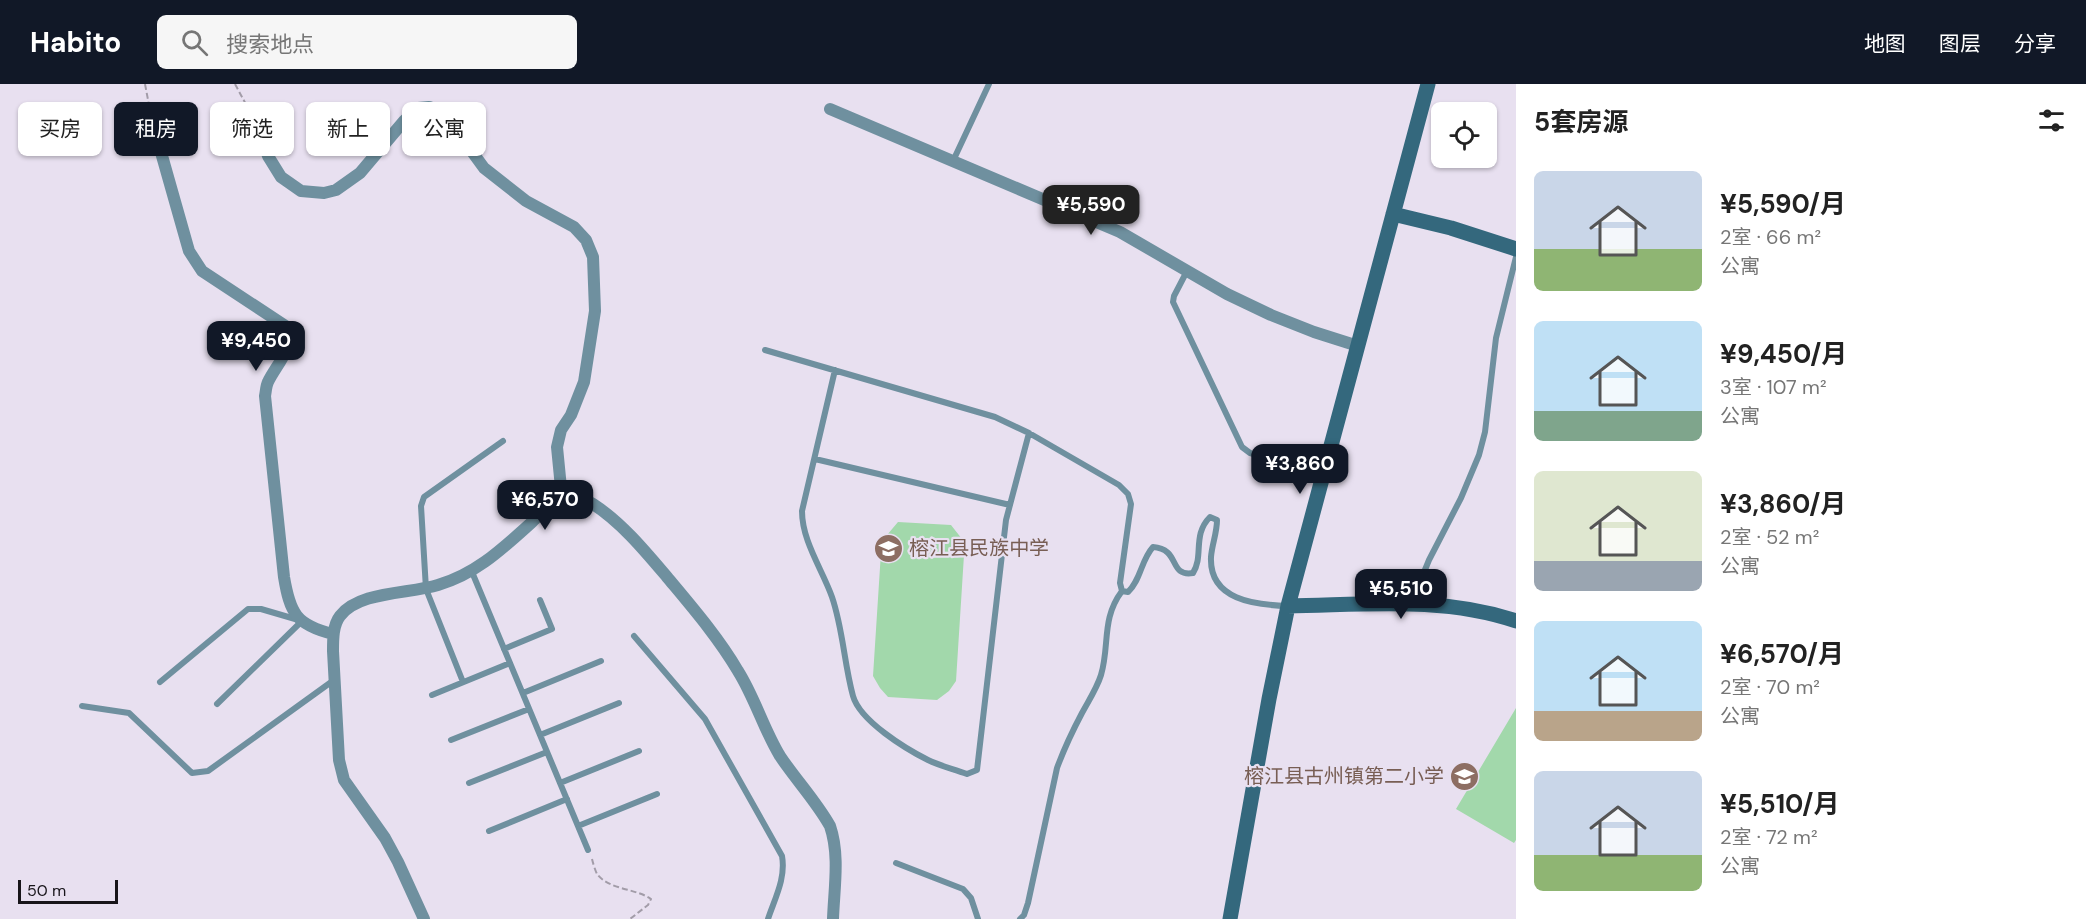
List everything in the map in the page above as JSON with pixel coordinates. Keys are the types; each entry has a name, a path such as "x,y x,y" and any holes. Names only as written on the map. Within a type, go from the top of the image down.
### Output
{"main road":[{"path":"1230,919 1288,606 1428,84"},
{"path":"1393,214 1451,228 1516,249"},
{"path":"1288,606 1411,604 1454,606 1490,612 1516,621"}],"street":[{"path":"268,156 281,177 301,191 324,193 336,190 360,173 404,120 418,108 429,107 440,111 474,156 491,174 526,201 574,227 586,240 593,257 595,311 584,382 571,415 561,430 557,447 562,498"},
{"path":"830,109 1120,232 1227,294 1271,315 1358,346"},
{"path":"162,156 189,251 202,271 287,327 291,335 289,345 267,384 265,396 284,577 290,605 295,615 316,629 333,634"},
{"path":"424,919 399,862 344,780 339,760 334,680 333,634 339,617 350,605 366,599 426,589 472,572 492,558 562,498 578,497 593,504 621,527 647,554 695,610 738,670 779,753 830,826 836,854 833,919"}],"lane":[{"path":"953,161 990,84"},
{"path":"1411,604 1479,455 1485,432 1496,338 1516,257"},
{"path":"1188,271 1173,302 1242,447 1250,453 1323,473"},
{"path":"765,350 995,417 1029,433 1119,485 1128,494 1131,504 1120,583 1122,591"},
{"path":"836,370 802,511 802,525 832,596 840,623 854,699 867,717 898,743 930,761 967,774 977,770 1005,532 1029,433"},
{"path":"463,682 426,589 421,506 424,497 504,441"},
{"path":"814,459 1010,505"},
{"path":"1122,591 1128,592 1135,586 1146,555 1153,547 1162,548 1169,553 1178,570 1185,574 1193,573 1197,566 1198,538 1203,523 1210,517 1217,520 1211,560 1215,578 1226,592 1245,602 1266,606 1288,606"},
{"path":"472,572 588,850"},
{"path":"1020,919 1028,903 1057,768 1101,674 1109,615 1115,600 1122,591"},
{"path":"504,649 552,629 540,600"},
{"path":"160,682 248,609 261,609 302,621 217,704"},
{"path":"634,636 705,719 782,856 784,867 782,880 768,919"},
{"path":"523,693 601,661"},
{"path":"432,695 510,663"},
{"path":"82,706 129,713 192,772 208,771 334,680"},
{"path":"540,735 619,703"},
{"path":"451,740 529,709"},
{"path":"560,783 639,751"},
{"path":"469,783 547,752"},
{"path":"578,826 657,794"},
{"path":"489,831 567,799"},
{"path":"896,863 963,889 971,898 978,919"}],"path":[{"path":"145,84 148,102"},
{"path":"234,84 244,102"},
{"path":"588,850 597,874 610,884 644,894 651,899 648,905 630,919"}],"green space":[{"path":"898,522 951,525 962,539 964,555 956,681 949,691 937,700 888,697 873,676 881,552 887,535"},
{"path":"1516,708 1516,840 1514,843 1456,809"}],"place":[{"name":"榕江县民族中学","path":"888,548"},
{"name":"榕江县古州镇第二小学","path":"1465,776"}]}
